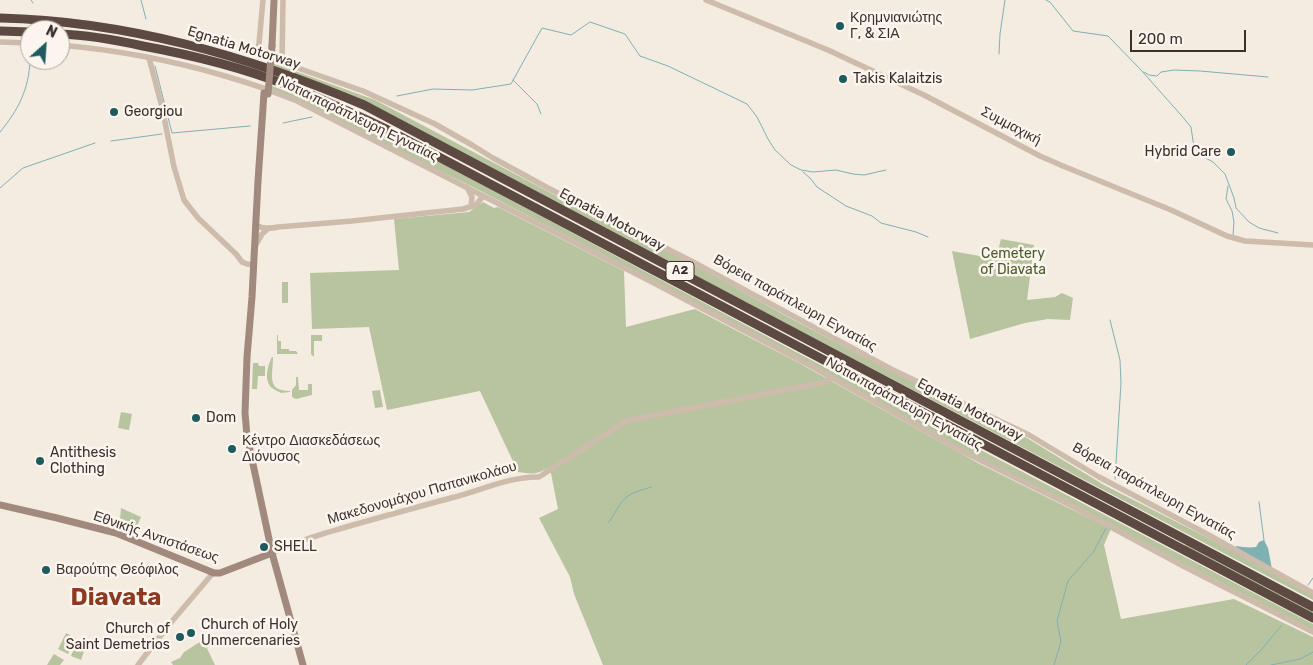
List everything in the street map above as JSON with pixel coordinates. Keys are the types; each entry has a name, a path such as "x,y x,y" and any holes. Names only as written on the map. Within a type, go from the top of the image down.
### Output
{"highway":[{"name":"Egnatia Motorway","path":"0,18 54,21 99,27 198,46 287,74 364,105 1313,607"},
{"path":"0,31 20,32"},
{"name":"Egnatia Motorway","path":"70,35 122,42 238,68 329,102 393,133 1313,618"}],"main road":[{"path":"270,46 271,0"},
{"path":"274,0 255,225 245,421 270,552 303,665"},
{"name":"Εθνικής Αντιστάσεως","path":"0,506 116,533 218,574 270,552"}],"street":[{"name":"Βόρεια παράπλευρη Εγνατίας","path":"262,0 258,54 362,91 435,124 544,186 700,266 911,380 1029,435 1098,478 1225,544 1313,593"},
{"path":"282,62 283,0"},
{"name":"Συμμαχική","path":"706,0 844,58 924,95 1040,156 1164,207 1227,236 1245,241 1313,245"},
{"path":"0,42 20,43"},
{"name":"Νότια παράπλευρη Εγνατίας","path":"70,46 149,58 208,71 274,91 647,279 787,353 997,470 1072,506 1193,571 1313,632"},
{"path":"149,58 162,107 174,167 184,200 198,218 242,262 253,265"},
{"path":"467,187 471,195 470,207"},
{"path":"255,225 278,226 343,222 463,210 476,205 483,196"},
{"path":"255,225 262,228 278,226"},
{"path":"254,248 262,234 269,228"},
{"name":"Μακεδονομάχου Παπανικολάου","path":"270,552 372,519 468,494 516,479 539,477 630,420 826,382 832,378"},
{"path":"138,665 171,622 213,573"}],"green space":[{"path":"273,63 375,100 568,202 683,259 894,373 1022,435 1104,485 1313,594 1313,600 372,105 273,67"},
{"path":"272,86 341,112 419,151 933,425 1313,624 1313,630 973,455 711,311 473,187 272,90"},
{"path":"483,202 494,208 498,207 624,271 626,327 695,309 799,363 978,463 1111,529 1104,545 1121,619 1234,599 1313,637 1313,665 603,665 574,594 570,577 539,518 558,509 551,473 548,468 534,473 518,472 480,391 387,410 369,327 312,329 310,273 399,270 394,219 469,212"},
{"name":"Cemetery of Diavata","path":"1001,239 1034,245 1027,300 1055,297 1062,293 1073,298 1070,320 1048,319 1025,323 970,339 952,251 996,259"},
{"path":"282,282 288,282 288,303 282,303"},
{"path":"277,335 278,341 281,341 281,349 296,351 298,354 277,354"},
{"path":"311,335 322,335 322,341 314,341 314,357 311,354"},
{"path":"272,357 272,381 274,385 277,388 290,392 281,393 272,388 268,383 267,372"},
{"path":"253,363 265,366 265,376 258,376 257,389 252,389"},
{"path":"296,377 298,377 299,390 308,390 308,384 312,384 312,395 296,399 292,397 292,390 296,385"},
{"path":"380,390 383,407 375,408 372,391"},
{"path":"121,412 132,414 129,430 118,428"},
{"path":"121,508 141,517 132,538 119,532"},
{"path":"1186,545 1313,612 1313,614 1185,547"},
{"path":"66,633 76,638 68,654 58,649"},
{"path":"78,640 87,643 81,660 71,656"},
{"path":"203,640 215,665 173,665 171,662 180,658 184,652"},
{"path":"54,654 64,660 60,665 47,665"}],"water":[{"path":"1264,540 1268,548 1272,569 1236,547 1256,547 1259,542"}],"waterway":[{"path":"141,0 146,19"},
{"path":"999,54 1005,0"},
{"path":"1046,0 1050,2 1073,31 1108,36 1191,127 1193,141 1198,154 1213,162 1225,174 1236,208 1249,222 1259,228 1278,233"},
{"path":"397,96 433,89 472,90 511,84 542,28 571,35 590,22 625,34 640,56 668,66 747,104 757,117 775,150 791,165 801,170 813,172 836,170 864,175 886,170"},
{"path":"155,66 172,133 250,126"},
{"path":"0,132 12,116 21,99 29,70"},
{"path":"1144,72 1157,76 1161,72 1174,70 1268,77"},
{"path":"513,80 537,104 541,114"},
{"path":"283,123 312,117"},
{"path":"111,141 162,134"},
{"path":"0,188 23,168 95,143"},
{"path":"803,172 817,187 846,206 872,216 881,223 928,237"},
{"path":"1228,186 1226,199 1232,211 1234,222 1233,235"},
{"path":"1110,320 1120,360 1121,383 1115,479"},
{"path":"608,523 630,494 651,487"},
{"path":"1259,502 1264,540"},
{"path":"1054,665 1061,642 1057,621 1068,581 1094,551 1106,528"},
{"path":"1308,585 1313,578"},
{"path":"1246,665 1281,626"},
{"path":"1271,665 1300,659 1313,652"}],"place":[{"name":"Κρημνιανιώτης Γ, & ΣΙΑ","path":"840,26"},
{"name":"Takis Kalaitzis","path":"843,79"},
{"name":"Georgiou","path":"114,112"},
{"name":"Hybrid Care","path":"1231,152"},
{"name":"Dom","path":"196,418"},
{"name":"Κέντρο Διασκεδάσεως Διόνυσος","path":"232,449"},
{"name":"Antithesis Clothing","path":"40,461"},
{"name":"SHELL","path":"264,547"},
{"name":"Βαρούτης Θεόφιλος","path":"46,570"},
{"name":"Church of Holy Unmercenaries","path":"191,633"},
{"name":"Church of Saint Demetrios","path":"180,637"}],"district":[{"name":"Diavata","path":"116,598"}]}
